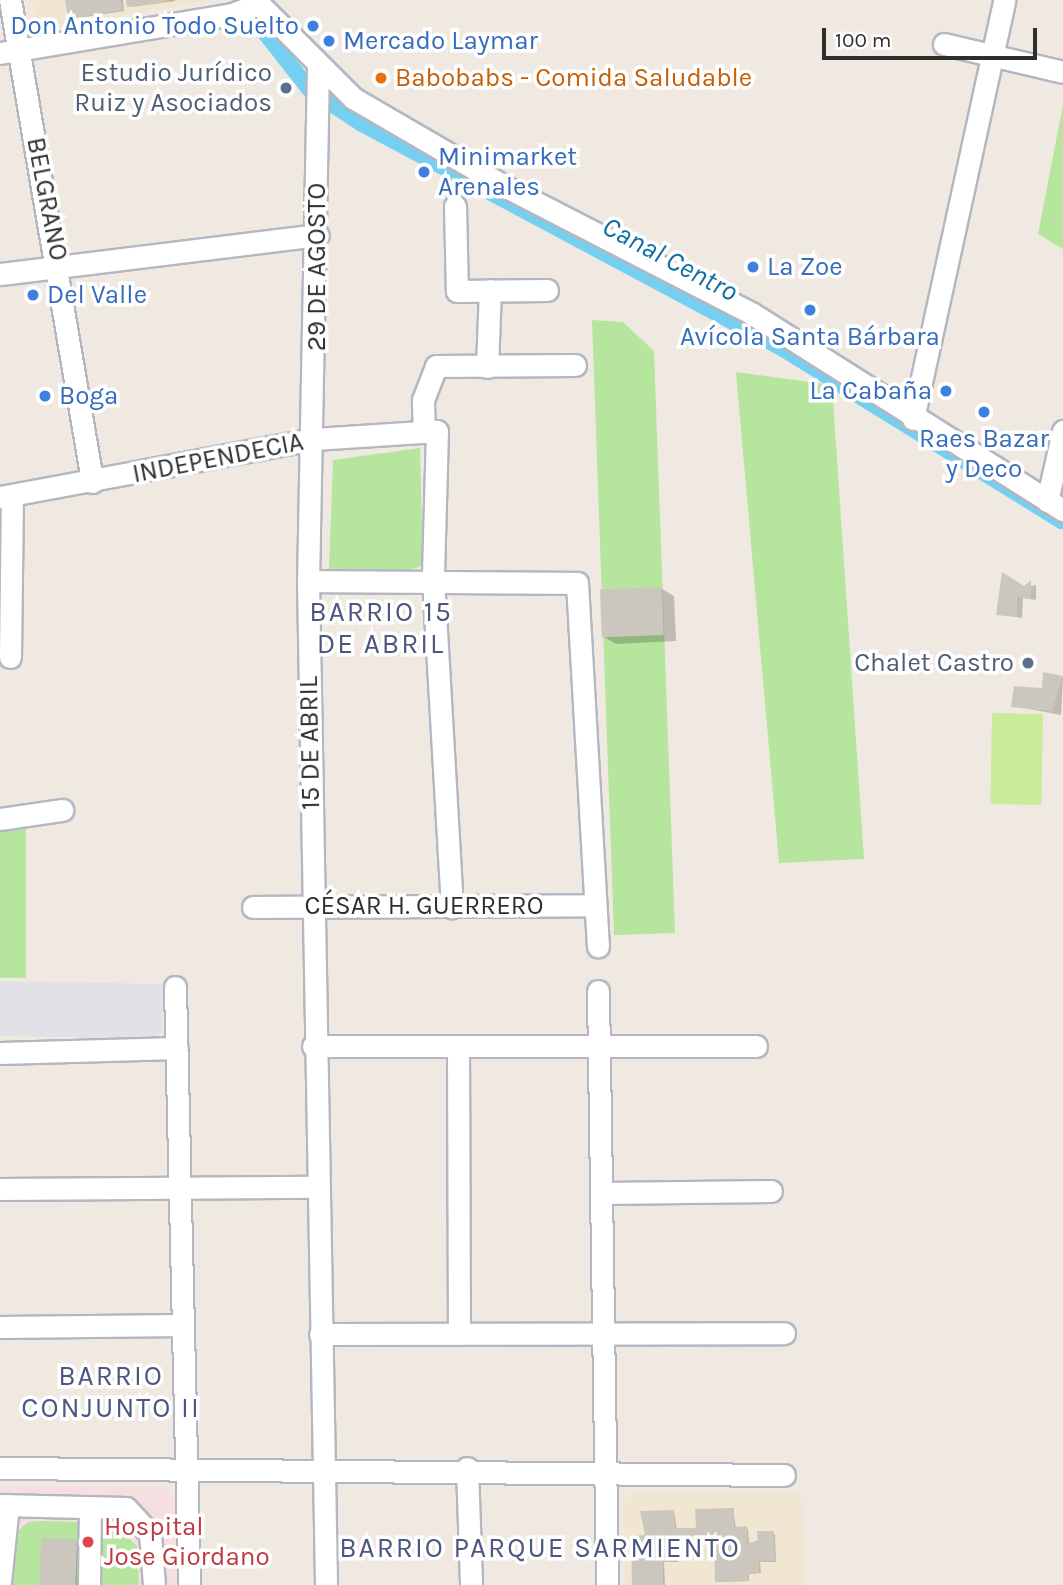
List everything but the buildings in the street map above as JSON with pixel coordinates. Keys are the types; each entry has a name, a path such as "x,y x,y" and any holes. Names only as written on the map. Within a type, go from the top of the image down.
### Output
{"street":[{"name":"BELGRANO","path":"10,0 10,51 60,263 92,482"},
{"path":"913,419 1004,0"},
{"path":"10,51 249,6 316,82 751,313 913,419 1055,506 1063,431"},
{"path":"944,44 994,51 1063,72"},
{"name":"29 DE AGOSTO","path":"314,439 318,235 316,82"},
{"path":"455,206 457,290 547,290"},
{"path":"0,274 60,263 318,235"},
{"path":"487,367 490,290"},
{"path":"453,907 433,578 430,431 423,400 436,366 575,365"},
{"name":"INDEPENDECIA","path":"6,496 314,439 430,431"},
{"name":"15 DE ABRIL","path":"314,439 308,581 312,1004 326,1585"},
{"path":"6,496 10,657"},
{"path":"308,581 433,578 577,583 598,946"},
{"path":"0,819 62,810"},
{"name":"CÉSAR H. GUERRERO","path":"253,907 596,905"},
{"path":"175,987 182,1325 189,1470 189,1585"},
{"path":"598,991 602,1193 601,1332 607,1585"},
{"path":"313,1046 756,1046"},
{"path":"458,1047 459,1333"},
{"path":"0,1053 177,1048"},
{"path":"0,1189 317,1187"},
{"path":"602,1193 771,1191"},
{"path":"0,1327 182,1325"},
{"path":"320,1334 784,1333"},
{"path":"0,1468 467,1468 784,1475"},
{"path":"467,1468 471,1585"},
{"path":"0,1582 4,1505 126,1508 141,1518 150,1534 155,1585"},
{"path":"89,1585 90,1507"}],"shaded area":[{"path":"32,0 213,0 45,29 36,21"},
{"path":"0,981 163,984 162,1032 153,1039 0,1036"},
{"name":"Hospital Jose Giordano","path":"0,1486 164,1487 176,1499 178,1585 0,1585"},
{"path":"633,1493 801,1493 805,1585 625,1585 623,1502"}],"green space":[{"path":"1063,105 1063,249 1038,234"},
{"path":"592,320 623,322 654,351 675,933 614,935"},
{"path":"736,372 832,385 864,859 779,863"},
{"path":"420,448 423,565 403,573 329,569 333,460"},
{"path":"992,713 1043,714 1041,805 990,804"},
{"path":"0,826 26,826 26,978 0,978"},
{"path":"28,1522 82,1522 81,1585 11,1585 13,1536"},
{"path":"97,1523 116,1526 137,1546 139,1585 95,1585"}],"waterway":[{"name":"Canal Centro","path":"241,2 309,89 362,124 783,349 1062,521"}],"place":[{"name":"Don Antonio Todo Suelto","path":"313,26"},
{"name":"Mercado Laymar","path":"329,41"},
{"name":"Babobabs - Comida Saludable","path":"381,78"},
{"name":"Estudio Jurídico Ruiz y Asociados","path":"286,88"},
{"name":"Minimarket Arenales","path":"424,172"},
{"name":"La Zoe","path":"753,267"},
{"name":"Del Valle","path":"33,295"},
{"name":"Avícola Santa Bárbara","path":"810,310"},
{"name":"La Cabaña","path":"946,391"},
{"name":"Boga","path":"45,396"},
{"name":"Raes Bazar y Deco","path":"984,412"},
{"name":"Chalet Castro","path":"1028,663"},
{"name":"Hospital Jose Giordano","path":"88,1542"}],"district":[{"name":"BARRIO 15 DE ABRIL","path":"381,628"},
{"name":"BARRIO CONJUNTO II","path":"111,1392"},
{"name":"BARRIO PARQUE SARMIENTO","path":"540,1548"}]}
